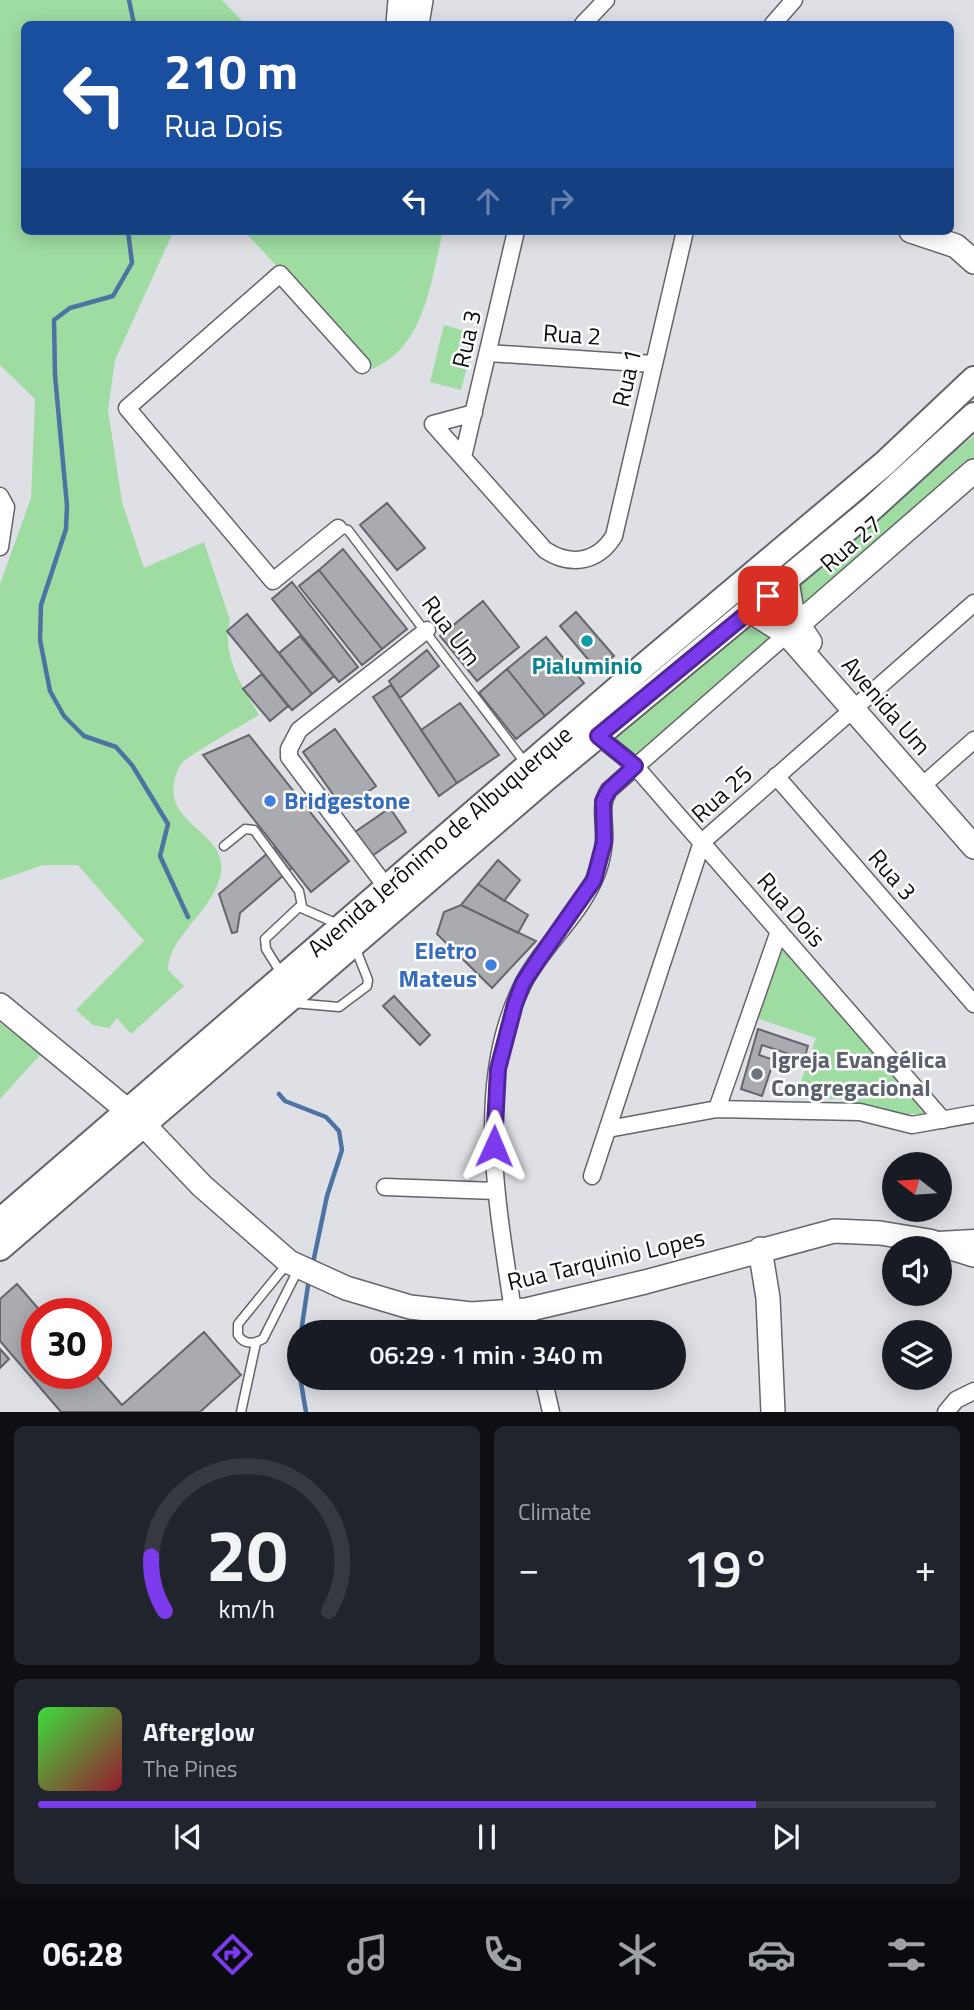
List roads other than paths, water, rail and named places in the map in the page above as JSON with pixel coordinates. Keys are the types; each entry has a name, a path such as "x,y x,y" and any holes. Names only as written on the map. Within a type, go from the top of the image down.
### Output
{"main road":[{"path":"925,235 946,241 974,262"},
{"name":"Avenida Jerônimo de Albuquerque","path":"0,1221 286,1002 387,888 885,463 974,379"},
{"name":"Avenida Jerônimo de Albuquerque","path":"0,1248 284,977 348,935 598,736 787,580 920,466 974,415"},
{"path":"750,611 747,603 753,591 860,495 885,463"},
{"name":"Rua 27","path":"792,630 974,471"},
{"name":"Avenida Um","path":"787,580 792,630"},
{"name":"Avenida Um","path":"750,611 792,630 925,783 974,846"},
{"name":"Avenida Um","path":"925,783 974,832"},
{"name":"Rua Tarquinio Lopes","path":"0,1005 136,1118 202,1186 302,1269 410,1307 524,1317 760,1249 834,1231 898,1236"},
{"name":"Rua Tarquinio Lopes","path":"952,1248 974,1255"},
{"path":"760,1249 768,1298 772,1412"}],"street":[{"path":"586,21 606,0"},
{"path":"776,21 794,0"},
{"name":"Rua 3","path":"463,457 515,235"},
{"name":"Rua 1","path":"463,457 551,554 569,560 587,559 602,551 614,536 684,235"},
{"path":"338,528 272,581 127,408 280,274 362,365"},
{"name":"Rua 2","path":"488,353 654,364"},
{"path":"463,457 433,424 474,413"},
{"path":"0,496 6,507 0,547"},
{"name":"Rua 25","path":"592,1176 702,842 974,603"},
{"path":"387,888 289,757 289,749 299,730 427,630"},
{"name":"Rua 27","path":"524,1317 496,1191 494,1123 498,1069 508,1026 523,983 594,880 604,842 603,801 609,790 792,630"},
{"name":"Rua Dois","path":"598,736 635,766 943,1120"},
{"path":"925,783 974,740"},
{"name":"Rua 3","path":"776,776 974,1004"},
{"path":"717,1109 779,931"},
{"path":"608,1129 717,1109 771,1108 860,1112 912,1125 974,1114"},
{"path":"385,1187 496,1191"},
{"name":"Rua Tarquinio Lopes","path":"952,1239 974,1238"},
{"path":"546,1390 551,1412"},
{"path":"946,1412 956,1400 974,1391"}],"lane":[{"name":"Rua Um","path":"338,528 348,530 427,630 528,766"},
{"path":"225,846 245,829 254,830 299,891 302,906 348,935 368,980 367,986 339,1007 286,1002"},
{"path":"284,977 266,949 265,939 302,906"},
{"path":"302,1269 263,1339 256,1343 240,1338 238,1324 302,1269"},
{"path":"241,1412 256,1343"}],"waterway":[{"path":"129,0 133,21"},
{"path":"128,235 132,263 113,296 70,308 54,320 55,375 67,506 66,529 41,605 40,640 50,691 64,716 84,736 116,747 132,765 168,824 160,856 188,917"},
{"path":"279,1094 285,1101 326,1117 339,1131 342,1150 327,1196 313,1263"},
{"path":"303,1320 309,1279"},
{"path":"302,1390 306,1412"}],"place":[{"name":"Pialuminio","path":"587,641"},
{"name":"Bridgestone","path":"270,801"},
{"name":"Eletro Mateus","path":"491,965"},
{"name":"Igreja Evangélica Congregacional","path":"757,1074"}]}
